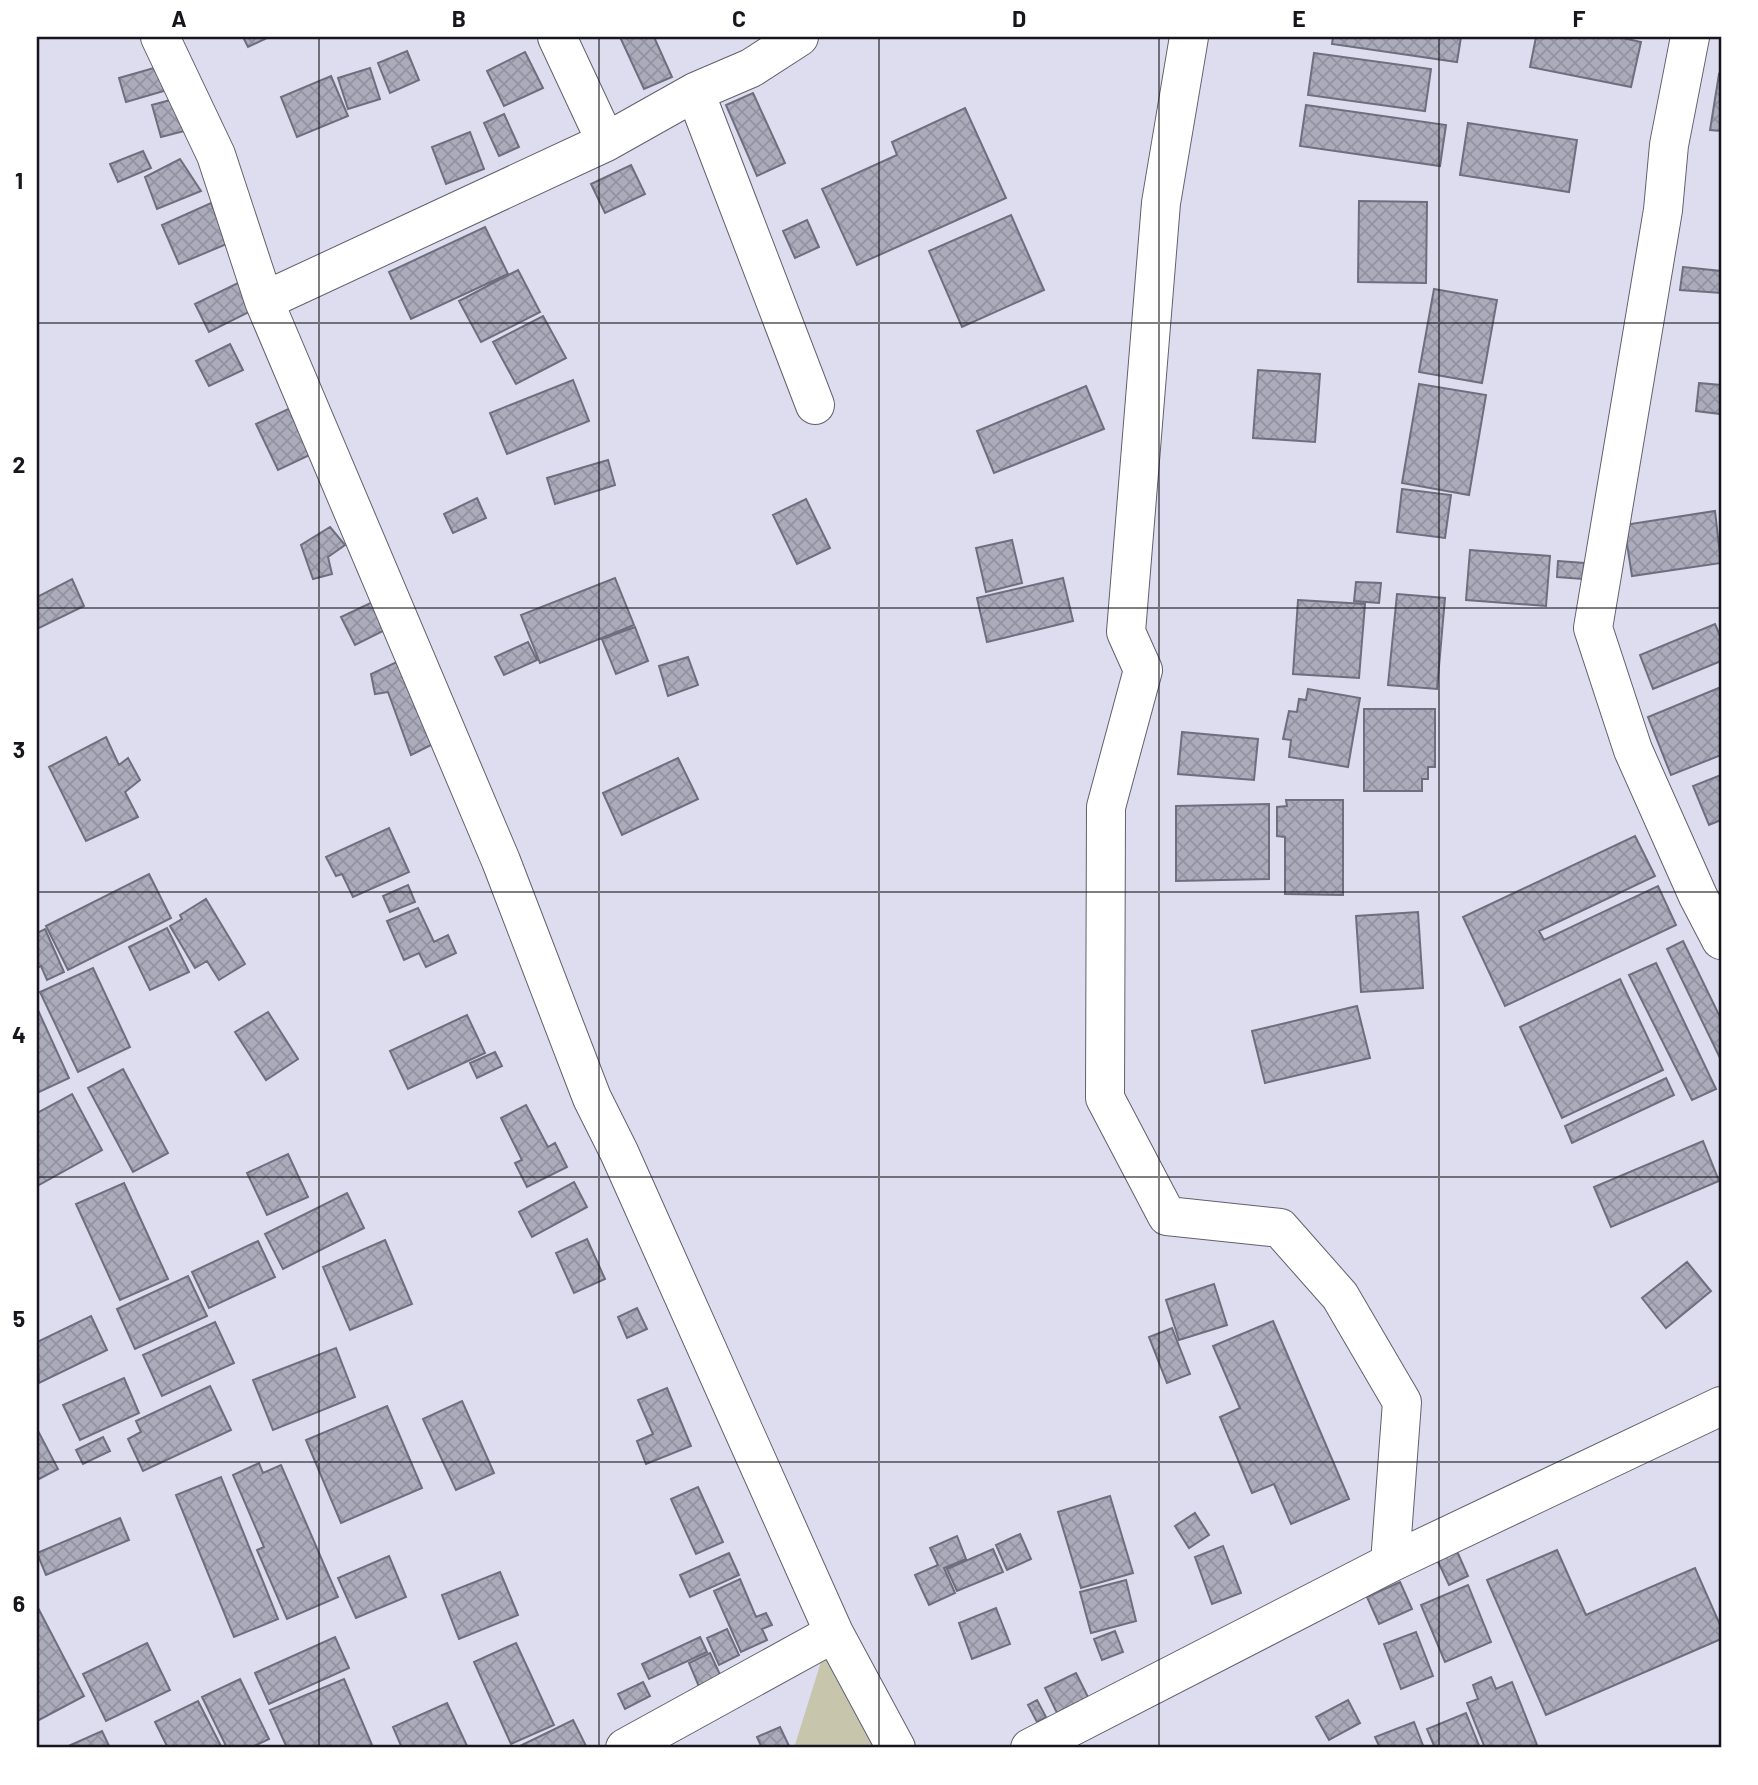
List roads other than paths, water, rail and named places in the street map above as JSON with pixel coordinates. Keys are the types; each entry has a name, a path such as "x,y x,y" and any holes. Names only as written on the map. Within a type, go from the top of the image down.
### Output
{"street":[{"path":"160,37 216,155 264,301 501,861 592,1097 834,1633 896,1748"},
{"path":"557,37 606,142"},
{"path":"264,301 606,142 695,92 751,68 799,37"},
{"path":"1189,37 1161,202 1126,632 1143,670 1106,807 1105,1098 1167,1216 1280,1228 1340,1296 1402,1402 1390,1563"},
{"path":"1690,37 1669,145 1661,223 1594,628 1633,750 1698,896 1721,940"},
{"path":"695,92 815,405"},
{"path":"1030,1748 1390,1563 1721,1406"},
{"path":"646,1743 834,1633"}]}
